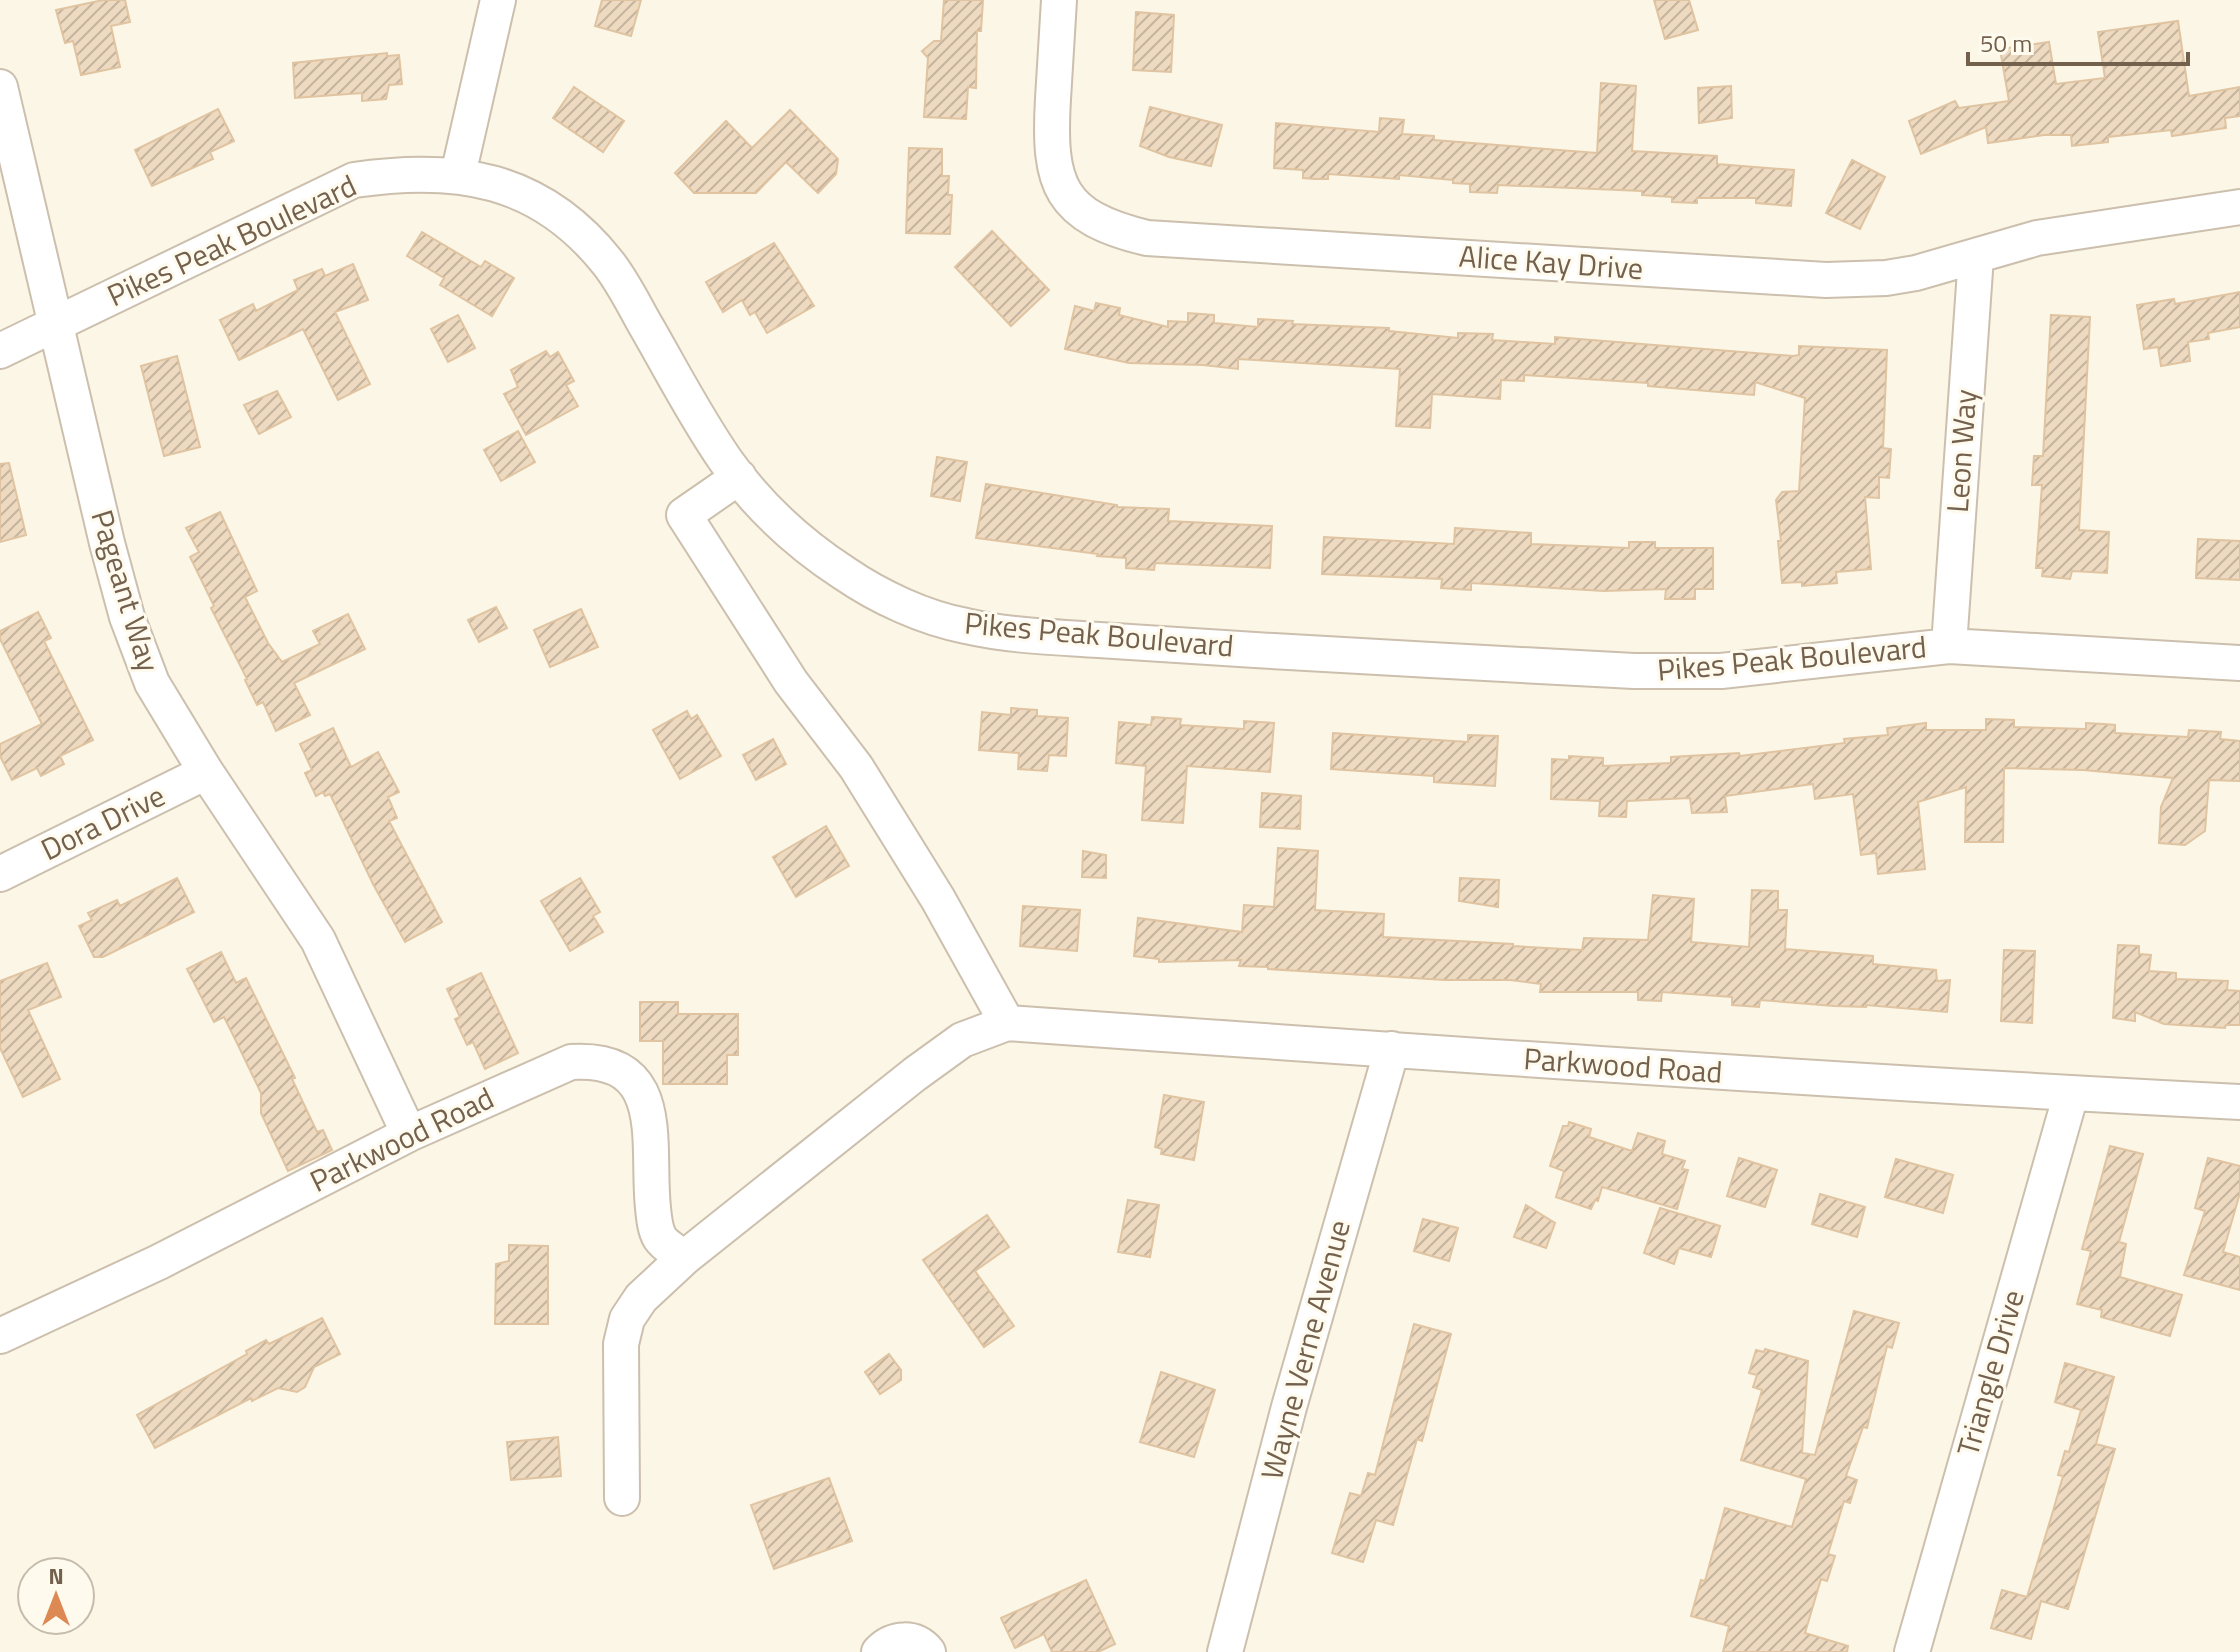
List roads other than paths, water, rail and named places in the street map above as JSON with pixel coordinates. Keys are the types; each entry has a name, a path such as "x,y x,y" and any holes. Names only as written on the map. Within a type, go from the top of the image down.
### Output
{"street":[{"path":"458,175 498,0"},
{"name":"Alice Kay Drive","path":"1059,0 1052,160 1057,180 1079,209 1096,222 1147,238 1826,280 1886,278 1916,273 2037,238 2240,207"},
{"name":"Pageant Way","path":"0,87 107,543 127,617 152,683 206,772 318,940 409,1134"},
{"name":"Pikes Peak Boulevard","path":"0,351 354,180 416,173 458,175 488,181 530,197 583,234 610,265 726,461 787,531 844,573 880,594 964,626 1009,633 1634,671 1721,671 1949,646 2240,663"},
{"name":"Leon Way","path":"1949,646 1976,256"},
{"path":"739,477 684,515 791,682 856,767 938,899 1007,1023"},
{"name":"Dora Drive","path":"0,874 206,772"},
{"name":"Parkwood Road","path":"622,1498 621,1344 627,1319 641,1298 684,1258 926,1065 962,1040 1007,1023 2071,1094 2240,1102"},
{"name":"Wayne Verne Avenue","path":"1225,1652 1297,1378 1392,1049"},
{"name":"Parkwood Road","path":"0,1336 159,1262 409,1134 571,1062 587,1061 612,1067 639,1088 649,1111 655,1225 661,1239 684,1258"},
{"name":"Triangle Drive","path":"1912,1652 2071,1094"},
{"path":"879,1652 885,1645 903,1639 922,1644 928,1652"}]}
